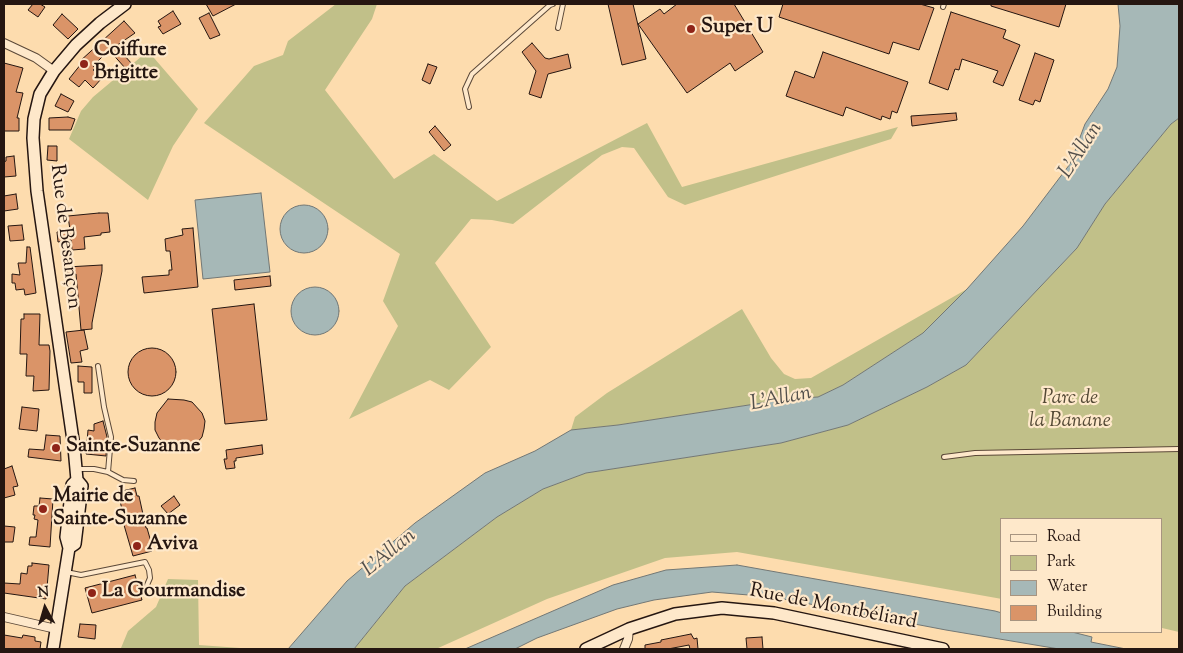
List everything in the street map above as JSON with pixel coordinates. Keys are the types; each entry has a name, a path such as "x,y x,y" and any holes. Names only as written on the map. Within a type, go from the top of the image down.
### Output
{"main road":[{"name":"Rue de Besançon","path":"52,649 69,548 75,544 82,486 77,474 35,167 33,138 35,110 40,94 54,71 76,45 125,4"},
{"name":"Rue de Montbéliard","path":"586,649 629,630 675,614 722,608 774,612 943,649"}],"street":[{"path":"4,43 36,58 54,71"},
{"path":"4,617 56,629"},
{"path":"624,649 629,630"}],"lane":[{"path":"470,107 465,89 472,74 553,4"},
{"path":"558,28 563,4"},
{"path":"98,366 111,437 108,472"},
{"path":"944,457 975,453 1179,449"},
{"path":"77,474 94,469 108,472 123,480 134,481"},
{"path":"66,572 81,575 145,562 150,578 147,585"}],"green space":[{"path":"336,4 377,4 372,19 325,90 394,179 434,154 497,201 647,123 682,187 898,127 891,139 685,205 668,197 634,148 622,147 602,155 513,224 471,219 435,263 491,347 449,390 430,380 349,419 398,326 383,301 400,254 204,123 254,66 283,55 288,41"},
{"path":"148,51 198,109 173,146 148,200 69,139 81,111 93,97"},
{"name":"Parc de la Banane","path":"1179,118 1179,632 1163,628 1163,518 1000,518 1000,599 737,552 665,558 547,599 436,649 354,649 405,586 497,517 543,489 586,473 781,443 848,425 927,387 966,365 1077,248 1105,204 1171,124"},
{"path":"967,289 923,333 843,385 818,397 788,399 618,425 571,430 575,417 607,393 742,309 771,358 784,374 795,379 811,378"},
{"path":"168,579 198,580 199,645 254,649 121,648 128,631 156,607"}],"water":[{"name":"L'Allan","path":"1118,4 1179,4 1179,118 1171,124 1105,204 1077,248 966,365 927,387 848,425 781,443 586,473 543,489 497,517 405,586 354,649 288,649 347,581 415,523 485,473 535,451 571,430 618,425 788,399 818,397 843,385 923,333 967,289 1023,226 1070,164 1085,124 1108,89 1117,67 1120,26"},
{"path":"261,193 270,272 203,279 195,200"},
{"path":"304,205 313,207 321,212 326,220 328,229 326,238 321,246 313,251 304,253 295,251 287,246 282,238 280,229 282,220 287,212 295,207"},
{"path":"315,287 324,289 332,294 337,302 339,311 337,320 332,328 324,333 315,335 306,333 298,328 293,320 291,311 293,302 298,294 306,289"},
{"path":"737,565 995,611 1000,612 1000,633 1076,633 1092,637 1091,642 1126,649 1059,649 946,630 773,597 712,592 654,600 617,609 537,638 515,649 465,649 613,585 666,570"}],"building":[{"path":"33,4 40,4 45,7 38,17 28,10"},
{"path":"206,4 236,4 213,16"},
{"path":"608,4 633,4 646,59 622,65"},
{"path":"677,4 734,4 763,52 735,71 730,63 687,93 638,24 660,9 664,14"},
{"path":"783,4 920,4 934,8 919,50 893,42 889,54 779,17"},
{"path":"991,4 1066,4 1059,27 991,6"},
{"path":"173,11 181,24 163,34 158,27 161,26 158,21"},
{"path":"951,12 1006,30 1003,38 1020,45 1003,86 993,82 998,71 962,59 959,70 955,69 948,90 929,83"},
{"path":"209,13 220,35 210,39 199,18"},
{"path":"62,14 78,29 68,39 53,25"},
{"path":"124,21 135,33 116,46 132,64 126,69 109,50 93,66 95,68 93,70 102,78 93,88 85,80 79,87 69,79 81,64 79,62"},
{"path":"532,43 545,58 549,59 568,54 571,68 548,74 541,98 529,94 536,71 522,52"},
{"path":"823,52 908,82 897,113 892,111 890,119 882,116 881,120 846,107 843,116 786,96 795,71 814,78"},
{"path":"1035,53 1054,60 1040,102 1035,100 1033,105 1019,100"},
{"path":"4,63 23,68 16,92 23,93 17,118 19,118 19,131 4,131"},
{"path":"428,64 437,67 430,84 422,80"},
{"path":"61,94 74,101 68,112 55,106"},
{"path":"956,113 957,120 912,126 911,116"},
{"path":"68,117 75,119 71,130 49,130 49,118"},
{"path":"435,126 451,145 444,151 429,132"},
{"path":"48,146 57,146 57,161 47,160"},
{"path":"14,156 16,176 4,177 6,157"},
{"path":"16,194 18,209 4,211 4,196"},
{"path":"108,213 110,232 84,237 85,249 72,250 71,240 58,242 57,232 70,230 68,216"},
{"path":"22,225 24,240 10,241 8,226"},
{"path":"193,228 198,287 144,293 142,277 169,275 169,270 172,270 170,251 166,251 165,239 183,235 182,229"},
{"path":"27,247 30,247 36,293 25,295 24,289 16,290 15,283 12,283 12,274 20,275 18,263 26,263"},
{"path":"102,265 92,329 81,330 76,274 68,275 67,267"},
{"path":"270,276 271,286 235,290 234,280"},
{"path":"254,304 267,420 225,424 212,309"},
{"path":"24,314 40,314 39,345 49,345 50,351 49,390 33,391 34,376 26,376 27,354 20,354 21,319 24,319"},
{"path":"84,330 88,349 80,351 82,362 71,363 66,332"},
{"path":"152,348 161,350 169,355 174,363 176,372 174,381 169,389 161,394 152,396 143,394 135,389 130,381 128,372 130,363 135,355 143,350"},
{"path":"78,366 92,367 92,393 84,393 84,382 78,382"},
{"path":"168,399 192,402 202,413 205,421 202,437 189,448 172,448 164,444 155,430 157,413"},
{"path":"22,407 39,409 37,431 19,429"},
{"path":"103,421 107,437 106,456 86,454 88,430 94,431 94,424"},
{"path":"46,435 60,436 61,461 28,457 29,449 44,450"},
{"path":"262,445 263,454 236,458 236,461 234,461 235,468 226,469 224,459 227,459 226,450"},
{"path":"12,466 18,486 13,487 15,495 4,498 4,469"},
{"path":"135,488 137,496 139,496 152,551 133,556 124,525 118,492"},
{"path":"174,496 180,505 168,514 161,506"},
{"path":"40,498 53,499 50,547 29,545 30,537 36,537 38,520 34,519 35,515 33,515 34,506 39,506"},
{"path":"4,526 15,527 13,542 4,542"},
{"path":"32,563 49,565 46,599 4,593 4,583 20,584 21,573 27,574 28,566 32,566"},
{"path":"135,575 142,600 92,613 85,588"},
{"path":"80,624 96,625 95,639 78,637"},
{"path":"691,634 694,639 697,638 698,649 690,649 689,645 668,649 645,649 645,645"},
{"path":"4,635 22,638 23,635 35,637 35,641 41,642 40,649 4,649"},
{"path":"762,637 763,649 747,649 746,638"}],"place":[{"name":"Super U","path":"691,29"},
{"name":"Coiffure Brigitte","path":"84,64"},
{"name":"Sainte-Suzanne","path":"56,448"},
{"name":"Mairie de Sainte-Suzanne","path":"43,509"},
{"name":"Aviva","path":"137,546"},
{"name":"La Gourmandise","path":"92,593"}]}
